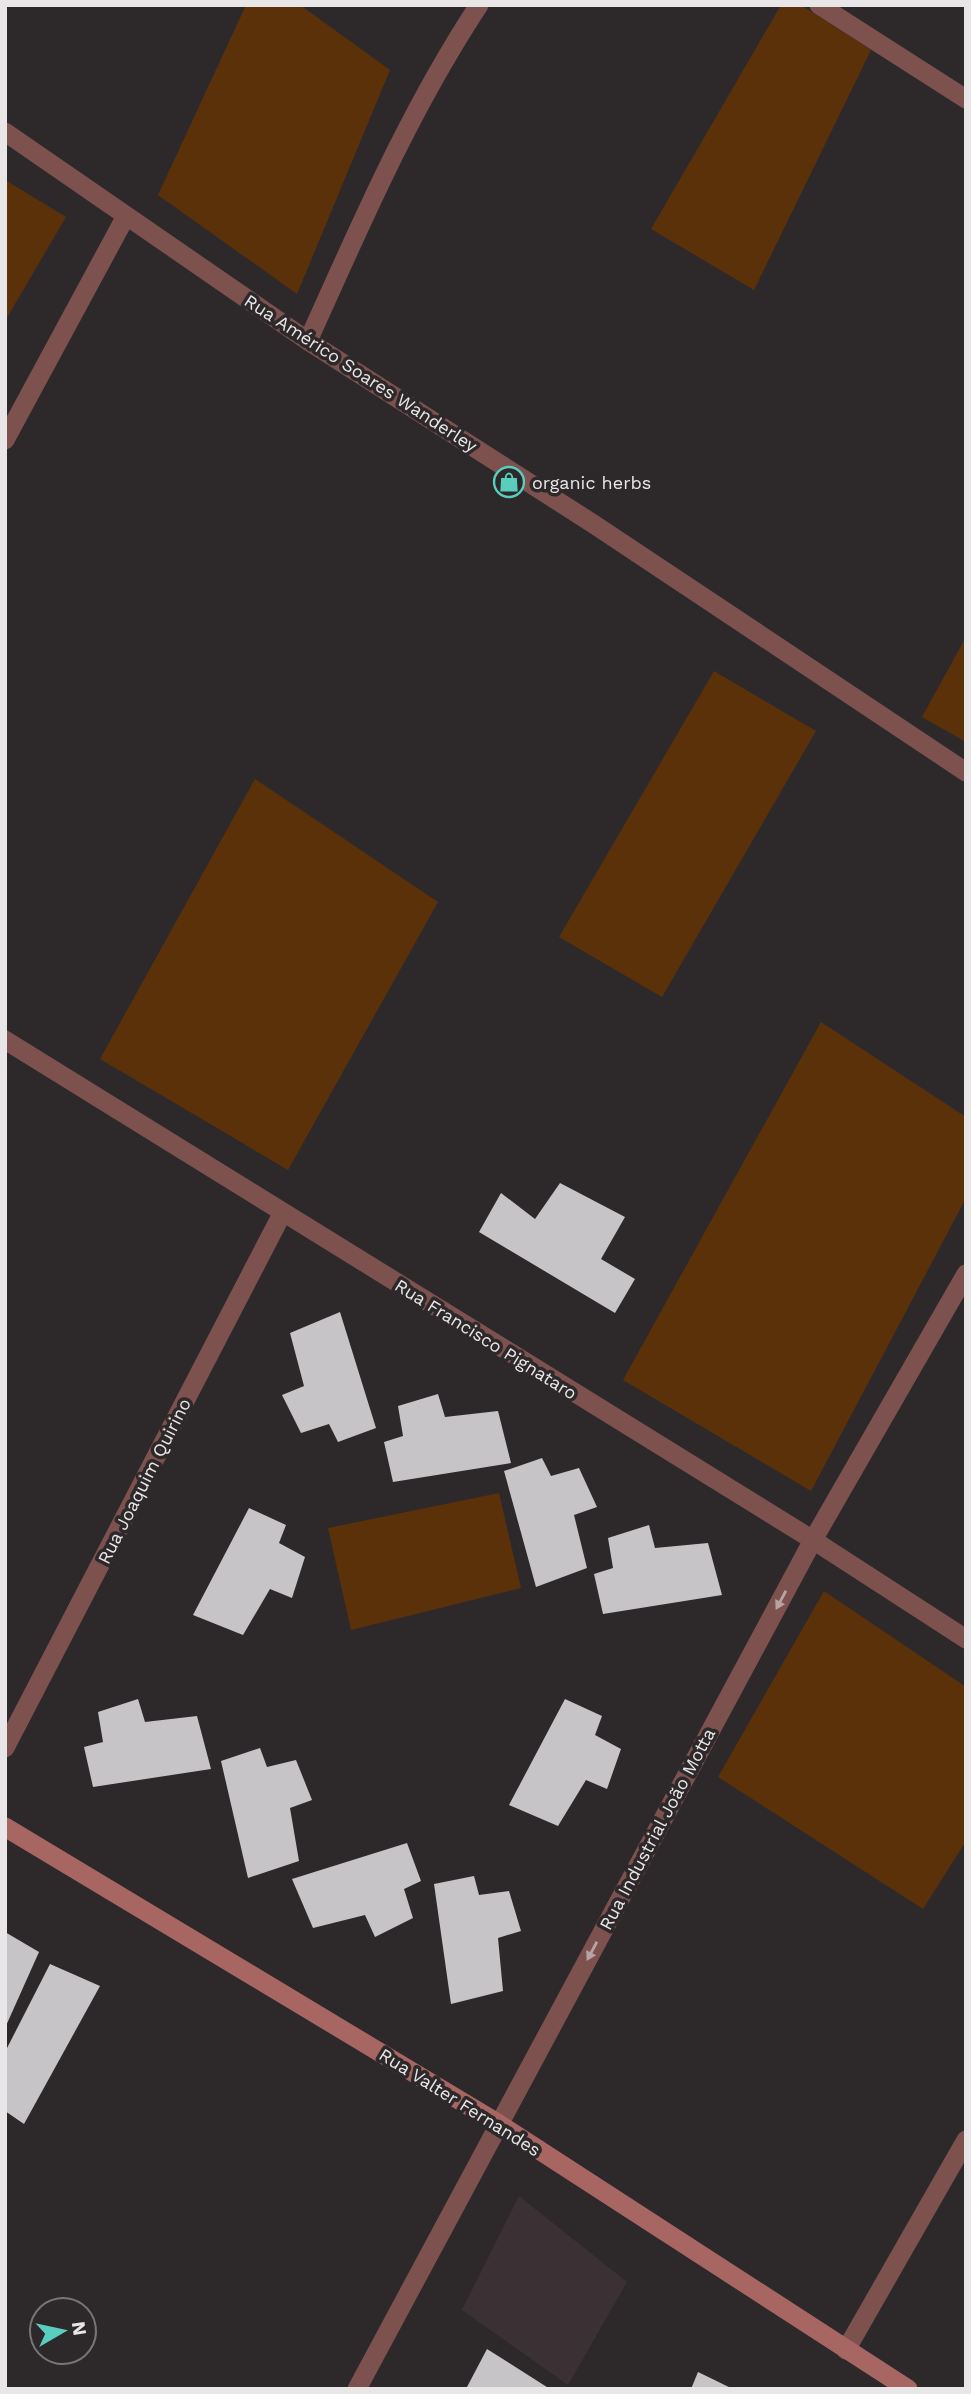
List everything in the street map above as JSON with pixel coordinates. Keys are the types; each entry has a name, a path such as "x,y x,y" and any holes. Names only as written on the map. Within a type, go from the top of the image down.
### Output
{"main road":[{"name":"Rua Valter Fernandes","path":"5,1827 499,2124 908,2389"}],"street":[{"path":"308,341 393,151 452,46 479,5"},
{"path":"819,5 966,99"},
{"name":"Rua Américo Soares Wanderley","path":"5,132 308,341 595,525 966,772"},
{"path":"5,440 126,216"},
{"name":"Rua Francisco Pignataro","path":"5,1040 282,1214 813,1540 966,1639"},
{"name":"Rua Joaquim Quirino","path":"5,1748 282,1214"},
{"name":"Rua Industrial João Motta","path":"357,2389 813,1540 966,1274"},
{"path":"846,2350 966,2140"}],"shaded area":[{"path":"246,5 300,5 390,70 297,294 158,195"},
{"path":"781,5 801,5 871,50 754,290 651,229"},
{"path":"5,180 66,217 5,321"},
{"path":"966,637 966,742 922,717"},
{"path":"714,671 816,731 662,997 559,937"},
{"path":"255,779 438,902 288,1170 100,1059"},
{"path":"821,1022 966,1117 966,1198 811,1491 623,1380"},
{"path":"499,1493 521,1588 351,1630 328,1528"},
{"path":"824,1591 966,1687 966,1841 923,1909 718,1777"},
{"path":"519,2196 627,2282 568,2385 462,2310"}],"building":[{"path":"560,1183 625,1217 601,1259 635,1279 615,1313 479,1232 501,1193 535,1219"},
{"path":"340,1312 376,1428 338,1442 329,1424 301,1433 282,1395 304,1386 290,1333"},
{"path":"438,1394 445,1417 498,1411 511,1463 393,1482 384,1442 403,1436 398,1406"},
{"path":"542,1458 551,1476 579,1468 597,1507 574,1515 587,1568 536,1587 504,1471"},
{"path":"249,1508 286,1525 279,1543 305,1557 292,1598 270,1589 243,1635 193,1615"},
{"path":"649,1525 655,1548 708,1543 722,1595 603,1614 594,1574 613,1568 608,1538"},
{"path":"138,1699 145,1722 197,1716 211,1769 93,1787 84,1747 103,1742 98,1712"},
{"path":"565,1699 602,1716 595,1735 621,1749 607,1789 586,1780 558,1826 509,1805"},
{"path":"260,1748 267,1767 296,1760 312,1800 290,1808 299,1861 248,1878 221,1761"},
{"path":"407,1843 421,1881 404,1889 413,1918 375,1937 365,1915 313,1928 292,1879"},
{"path":"474,1876 479,1895 509,1891 521,1931 498,1938 503,1991 451,2004 434,1884"},
{"path":"5,1932 39,1952 5,2028"},
{"path":"50,1964 100,1986 24,2124 5,2111 5,2052"},
{"path":"487,2349 550,2389 470,2389 467,2387"},
{"path":"698,2372 733,2389 691,2389"}],"place":[{"name":"organic herbs","path":"509,482"}]}
